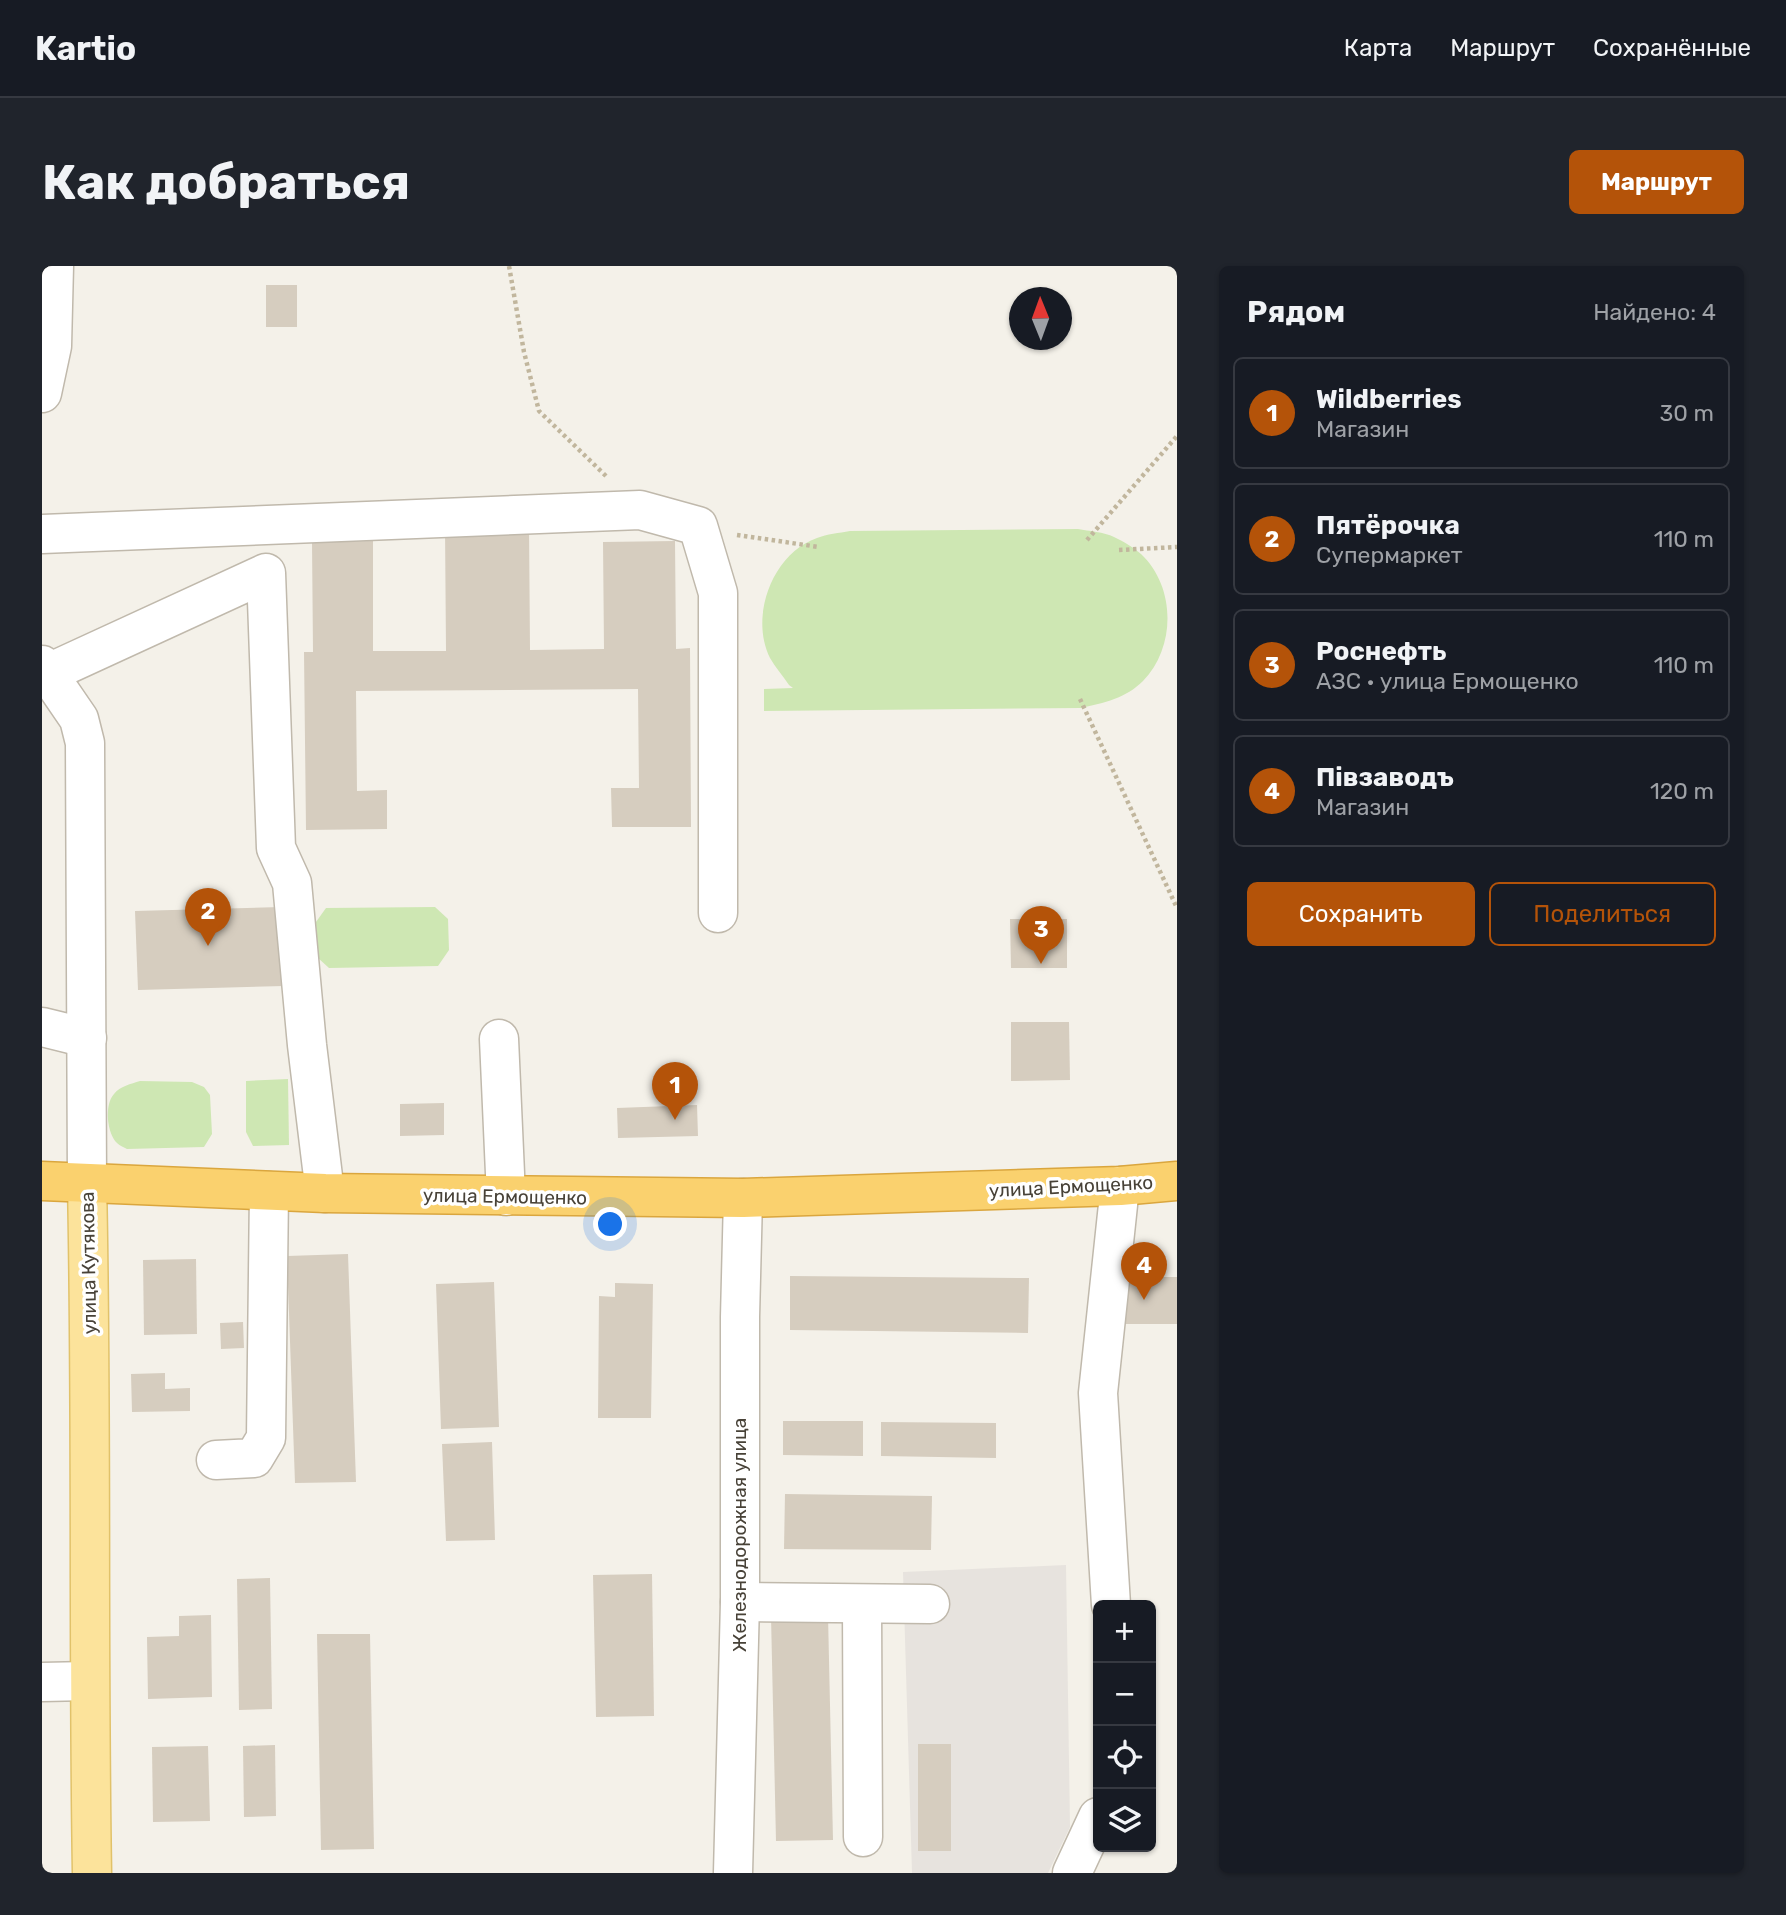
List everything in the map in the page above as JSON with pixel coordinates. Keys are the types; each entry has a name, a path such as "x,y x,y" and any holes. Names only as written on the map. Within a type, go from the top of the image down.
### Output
{"highway":[{"name":"улица Ермощенко","path":"42,1181 325,1193 743,1198 1120,1186 1177,1181"}],"main road":[{"name":"улица Кутякова","path":"87,1183 88,1681 92,1873"}],"street":[{"path":"42,393 52,346 54,266"},
{"path":"42,534 640,510 698,527 718,593 718,914"},
{"path":"43,671 266,573 276,848 292,883 307,1045 325,1193"},
{"name":"улица Кутякова","path":"43,671 79,719 85,743 87,1183"},
{"path":"42,1027 87,1038"},
{"path":"499,1040 506,1196"},
{"path":"1111,1600 1098,1393 1120,1186"},
{"path":"216,1461 254,1458 266,1438 269,1191"},
{"name":"Железнодорожная улица","path":"733,1873 740,1602 740,1317 743,1198"},
{"path":"740,1602 930,1604"},
{"path":"862,1604 863,1838"},
{"path":"42,1682 88,1681"},
{"path":"1072,1873 1093,1828"}],"path":[{"path":"509,266 524,352 539,411 640,510"},
{"path":"1087,540 1177,436"},
{"path":"698,527 720,533 819,547"},
{"path":"1119,550 1177,547"},
{"path":"1080,699 1177,908"}],"shaded area":[{"path":"1066,1565 1070,1827 1048,1873 912,1873 903,1572"}],"green space":[{"path":"1078,529 1106,534 1128,545 1141,554 1161,583 1168,617 1162,651 1143,681 1129,692 1106,702 1081,708 764,711 764,689 793,688 770,658 762,624 769,588 777,571 801,546 821,537 850,531"},
{"path":"435,907 448,919 449,950 438,966 329,968 317,957 316,922 326,908"},
{"path":"288,1079 289,1145 253,1146 246,1132 246,1081"},
{"path":"140,1081 192,1082 204,1087 210,1095 212,1134 204,1147 127,1149 117,1143 111,1133 108,1119 111,1099 119,1089"}],"building":[{"path":"266,285 297,285 297,327 266,327"},
{"path":"529,526 530,650 604,649 603,542 675,541 676,649 690,648 691,827 612,827 611,788 639,788 638,689 356,691 357,791 387,790 387,829 306,830 304,652 313,652 312,542 373,541 373,651 446,651 445,527"},
{"path":"281,907 284,986 138,990 135,911"},
{"path":"1010,919 1067,919 1067,968 1011,968"},
{"path":"1011,1022 1069,1022 1070,1080 1011,1081"},
{"path":"444,1103 444,1135 400,1136 400,1104"},
{"path":"697,1105 698,1136 618,1138 617,1108"},
{"path":"348,1254 356,1482 295,1483 287,1256"},
{"path":"196,1259 197,1334 144,1335 143,1260"},
{"path":"790,1276 1029,1278 1028,1333 790,1330"},
{"path":"1124,1277 1177,1277 1177,1324 1124,1324"},
{"path":"494,1282 499,1427 441,1429 436,1284"},
{"path":"615,1283 653,1284 651,1418 598,1418 599,1296 615,1297"},
{"path":"243,1322 244,1348 221,1349 220,1323"},
{"path":"165,1373 165,1389 190,1388 190,1411 132,1412 131,1374"},
{"path":"783,1421 863,1421 863,1456 783,1455"},
{"path":"881,1422 996,1423 996,1458 881,1456"},
{"path":"492,1442 495,1540 446,1541 442,1444"},
{"path":"785,1494 932,1496 931,1550 784,1549"},
{"path":"652,1574 654,1716 596,1717 593,1575"},
{"path":"270,1578 272,1709 239,1710 237,1579"},
{"path":"211,1615 212,1697 148,1699 147,1637 179,1636 179,1616"},
{"path":"828,1615 833,1840 776,1841 771,1616"},
{"path":"317,1634 370,1634 374,1849 321,1850"},
{"path":"918,1744 951,1744 951,1851 918,1851"},
{"path":"275,1745 276,1816 244,1817 243,1746"},
{"path":"208,1746 210,1821 153,1822 152,1747"}],"place":[{"name":"Пятёрочка","path":"208,946"},
{"name":"Роснефть","path":"1041,964"},
{"name":"Wildberries","path":"675,1120"},
{"name":"Пiвзаводъ","path":"1144,1300"}]}
